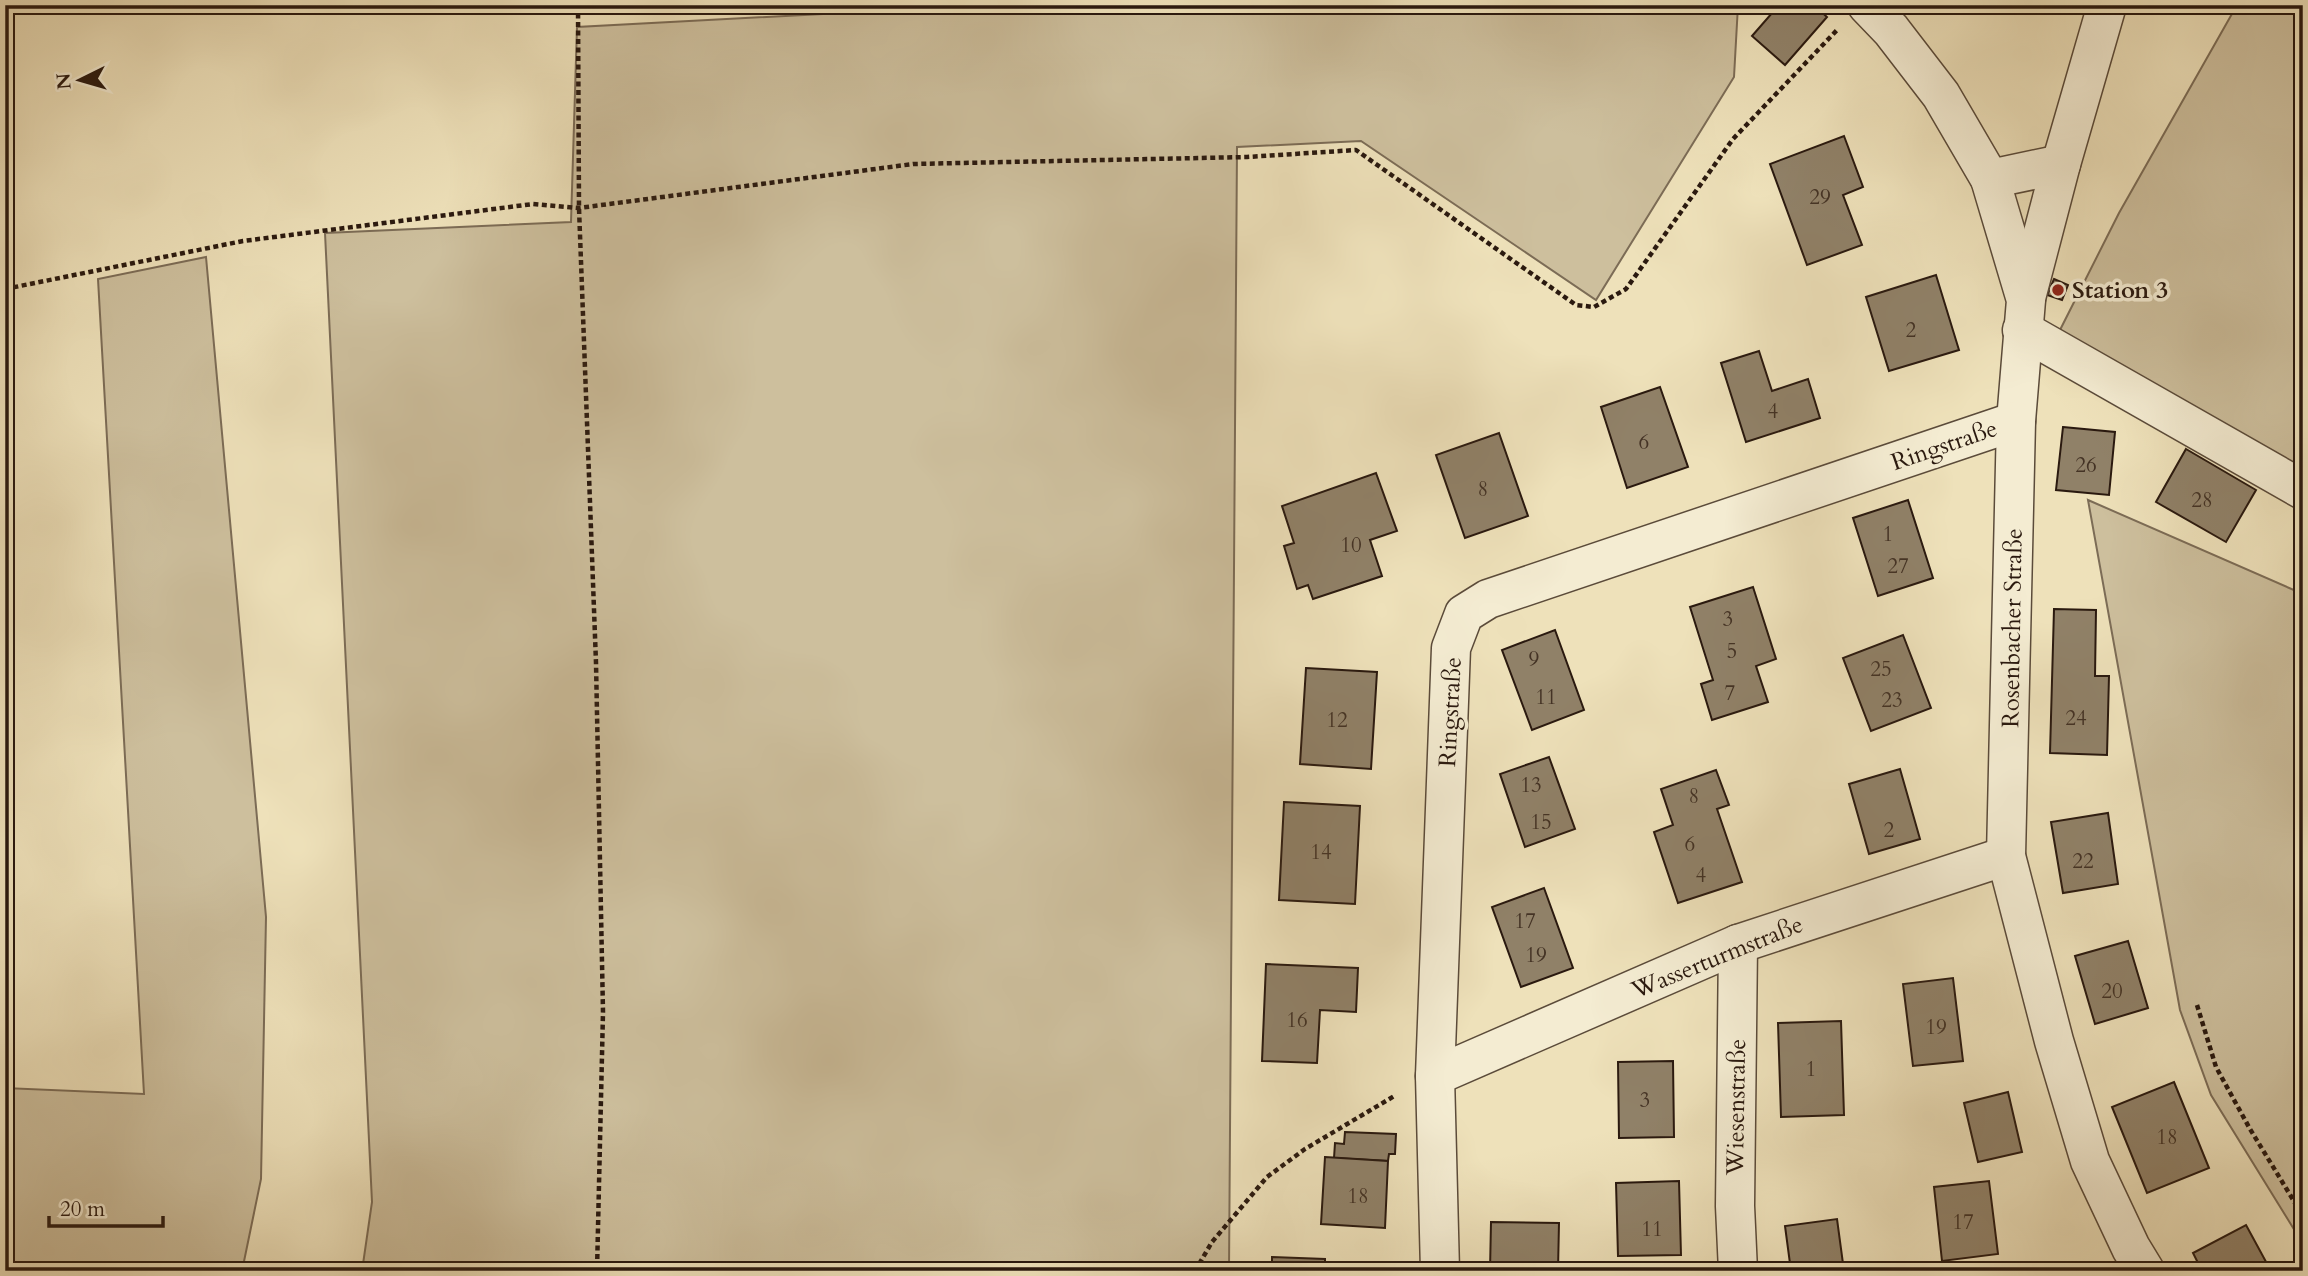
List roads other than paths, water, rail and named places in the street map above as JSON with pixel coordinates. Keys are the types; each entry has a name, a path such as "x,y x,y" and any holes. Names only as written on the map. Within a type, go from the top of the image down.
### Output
{"street":[{"path":"2107,5 2060,164 2024,315 2303,490"},
{"name":"Rosenbacher Straße","path":"1854,15 1891,30 1941,94 1990,179 2024,315 2016,421 2006,856 2054,1041 2090,1161 2131,1248 2145,1271"},
{"path":"1990,179 2060,164"},
{"name":"Ringstraße","path":"1440,1271 1435,1076 1451,648 1464,614 1488,599 2016,421"},
{"name":"Wasserturmstraße","path":"1435,1076 1738,944 2006,856"},
{"name":"Wiesenstraße","path":"1738,944 1735,1206 1738,1271"}],"place":[{"name":"Station 3","path":"2058,290"}]}
